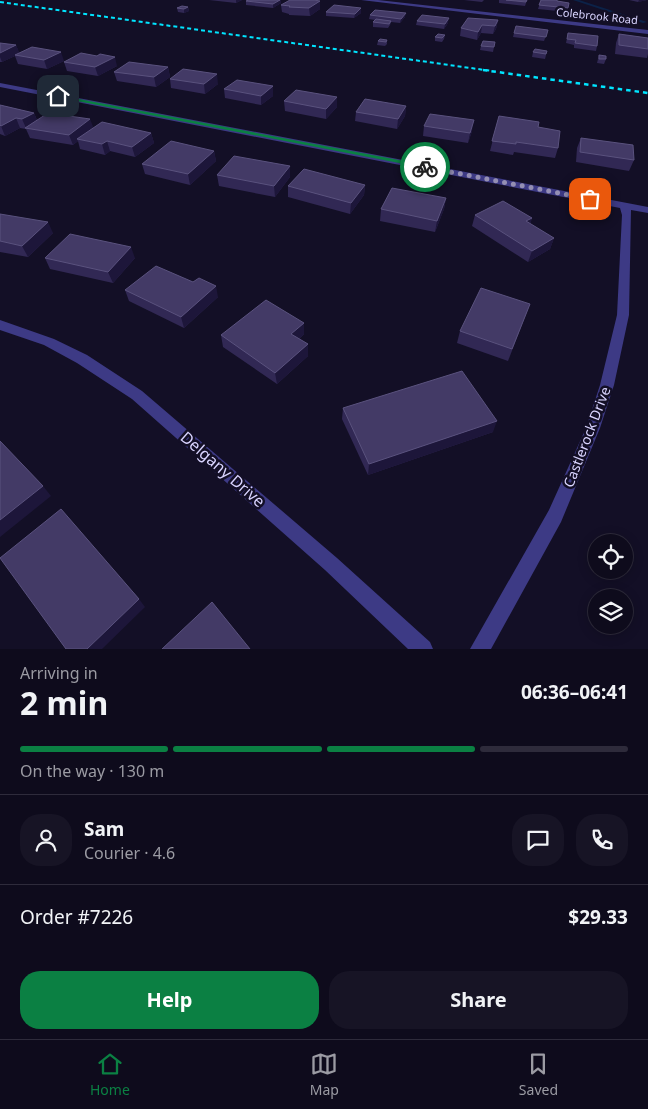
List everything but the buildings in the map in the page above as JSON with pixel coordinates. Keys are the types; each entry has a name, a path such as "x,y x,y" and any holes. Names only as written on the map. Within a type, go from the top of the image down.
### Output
{"street":[{"name":"Colebrook Road","path":"364,0 648,32"},
{"path":"0,85 648,210"},
{"name":"Castlerock Drive","path":"480,649 555,516 594,428 607,385 623,315 627,215 625,206"},
{"name":"Delgany Drive","path":"0,325 66,350 137,395 331,564 423,649"}],"waterway":[{"path":"575,0 645,22"}],"railway":[{"path":"0,2 492,71"},
{"path":"483,70 648,93"}],"way so far":[{"path":"425,167 590,199"}],"route":[{"path":"58,96 425,167"}]}
